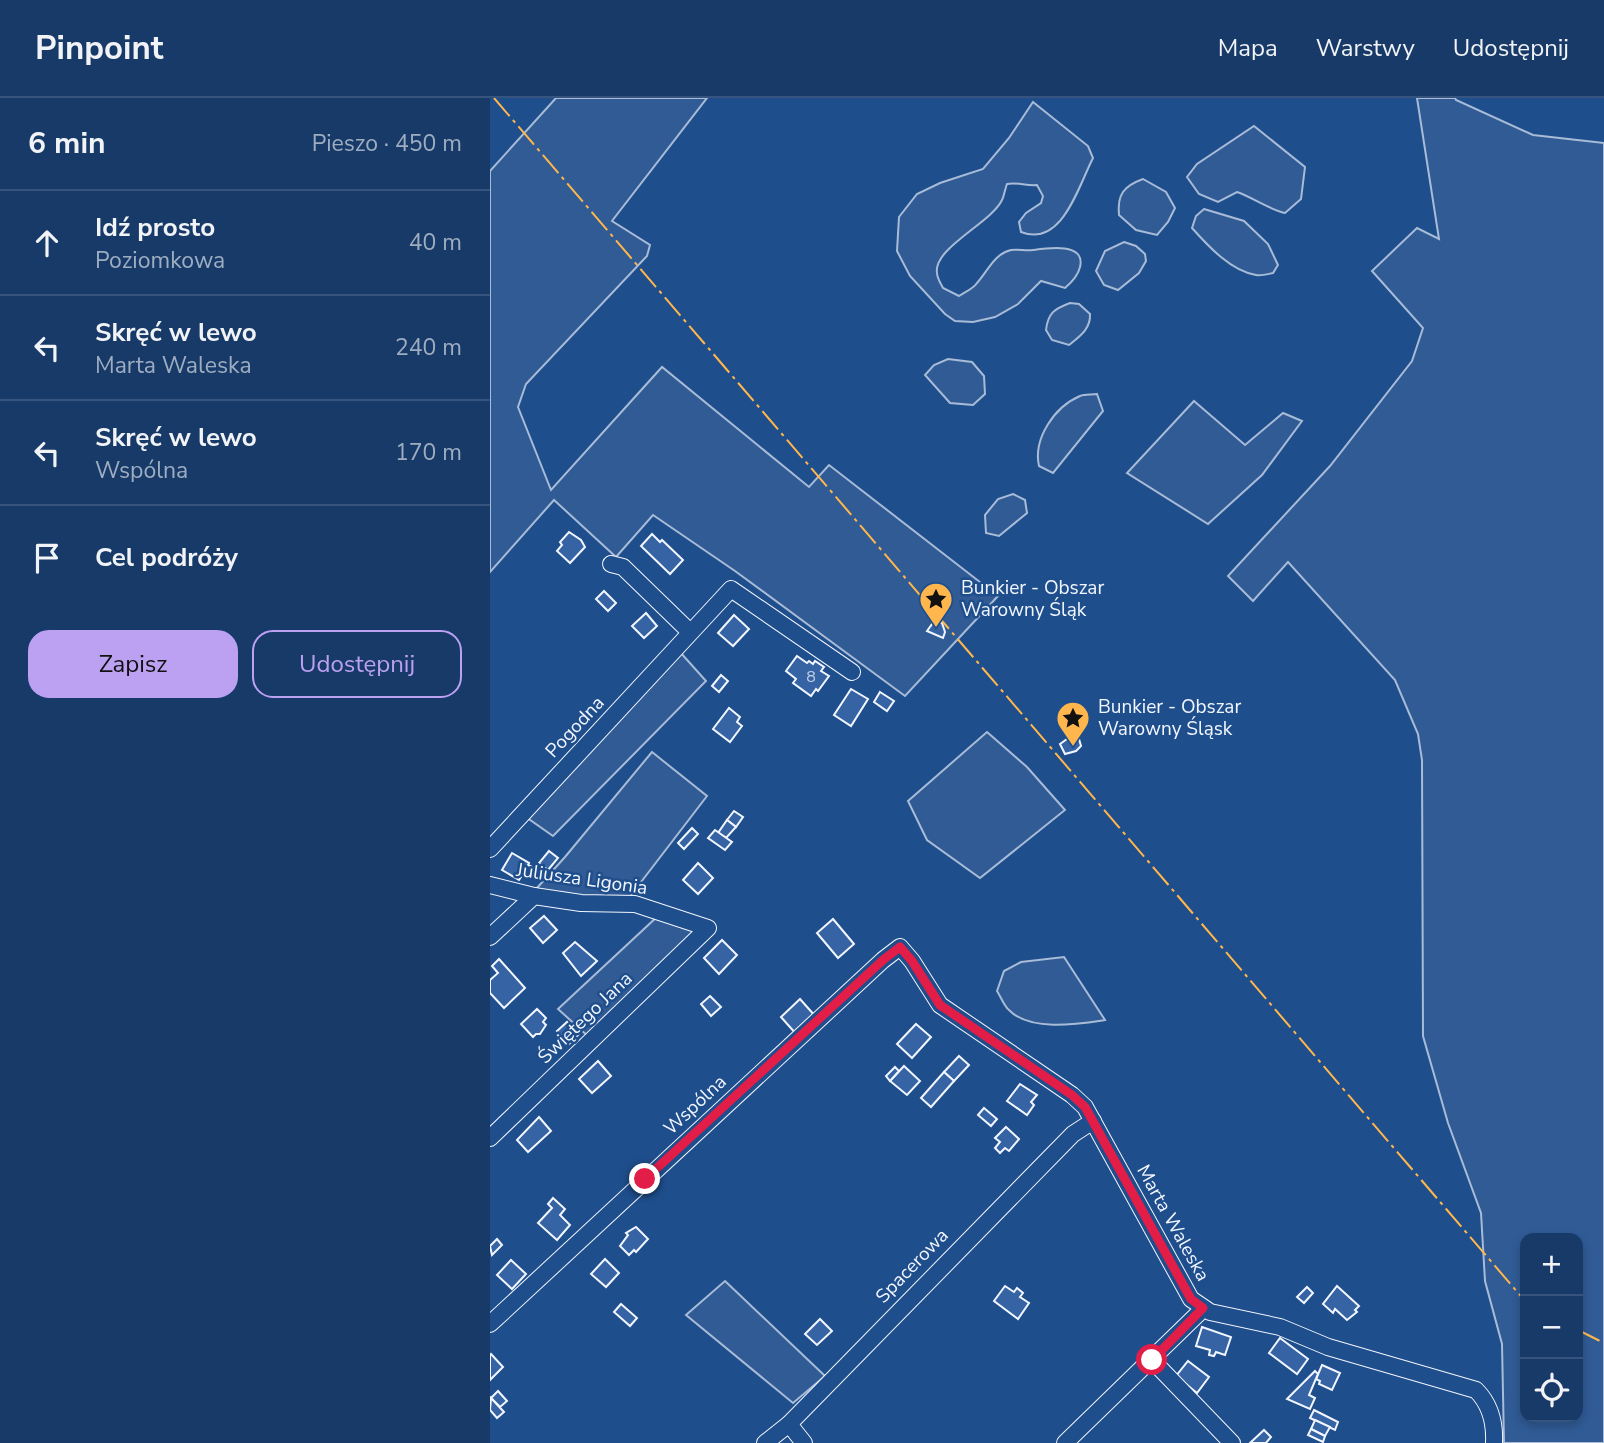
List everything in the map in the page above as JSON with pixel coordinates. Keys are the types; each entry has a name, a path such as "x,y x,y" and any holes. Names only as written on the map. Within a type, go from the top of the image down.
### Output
{"street":[{"path":"611,564 623,567 690,632"},
{"name":"Pogodna","path":"490,849 731,589 852,673"},
{"name":"Juliusza Ligonia","path":"490,885 534,896 581,903 635,904 708,928"},
{"path":"490,937 534,896"},
{"name":"Świętego Jana","path":"490,1138 708,928"},
{"name":"Marta Waleska","path":"900,947 940,1005 1072,1095 1085,1107 1191,1299 1210,1312 1280,1327 1328,1348 1476,1390 1485,1399 1492,1418 1495,1427 1494,1443"},
{"name":"Wspólna","path":"490,1324 900,947"},
{"name":"Spacerowa","path":"765,1443 789,1424 1063,1143 1093,1121"},
{"path":"1065,1443 1203,1308"},
{"path":"1152,1360 1232,1443"},
{"path":"789,1424 804,1443"}],"shaded area":[{"path":"556,98 707,98 612,221 650,245 647,256 526,384 518,407 551,490 662,367 809,487 829,465 998,596 905,696 735,571 653,515 616,557 554,500 490,572 490,171"},
{"path":"1417,98 1455,98 1533,135 1604,143 1604,1443 1504,1443 1502,1344 1485,1281 1481,1213 1448,1123 1423,1036 1422,760 1418,734 1395,680 1288,562 1253,601 1228,576 1330,466 1412,361 1423,328 1372,271 1417,228 1439,239"},
{"path":"1033,102 1088,146 1093,158 1067,212 1047,231 1035,235 1021,232 1019,222 1026,213 1041,203 1043,196 1037,185 1007,184 996,209 944,254 938,264 938,277 943,288 959,296 975,285 1000,255 1014,250 1071,250 1080,259 1079,270 1065,288 1041,281 1018,304 995,317 973,322 955,321 945,314 910,276 897,251 899,217 917,194 940,183 983,169 1009,138"},
{"path":"1254,126 1305,167 1301,199 1285,213 1237,192 1218,202 1199,194 1187,177 1197,164"},
{"path":"1143,179 1166,192 1175,208 1157,235 1136,230 1119,215 1119,202 1123,192"},
{"path":"1204,209 1244,221 1268,244 1278,265 1273,273 1247,273 1213,250 1192,228 1196,216"},
{"path":"1124,242 1136,246 1145,254 1146,261 1139,273 1118,290 1104,285 1096,271 1105,251"},
{"path":"1070,303 1079,304 1090,314 1090,319 1080,336 1069,345 1052,340 1046,330 1048,319 1053,312"},
{"path":"948,359 972,362 984,376 985,394 973,405 950,403 925,375 934,365"},
{"path":"1097,394 1103,411 1053,473 1039,466 1042,435 1054,416 1080,396"},
{"path":"1194,401 1245,445 1283,413 1302,421 1262,475 1208,524 1127,473"},
{"path":"1013,494 1025,500 1027,513 999,536 986,533 985,515 998,499"},
{"path":"680,652 706,681 553,836 526,817"},
{"path":"987,732 1027,767 1065,810 980,878 927,840 908,801"},
{"path":"652,752 707,796 628,899 583,899 536,889 565,857"},
{"path":"658,916 699,929 590,1038 558,1009"},
{"path":"1064,957 1105,1020 1041,1024 1018,1017 1007,1008 997,991 1004,971 1021,962"},
{"path":"725,1281 825,1376 793,1403 686,1315"}],"building":[{"path":"569,532 581,540 585,547 570,563 557,551 562,545 560,542"},
{"path":"652,534 683,560 670,574 641,546"},
{"path":"604,591 616,603 608,611 596,599"},
{"path":"646,613 657,626 644,638 632,626"},
{"path":"734,615 749,629 733,646 718,633"},
{"path":"935,620 942,623 945,632 943,638 927,631"},
{"path":"797,656 807,663 809,661 813,664 815,661 824,667 821,671 829,676 811,696 793,683 796,679 786,671"},
{"path":"721,675 728,681 719,692 712,686"},
{"path":"851,689 868,699 851,726 834,715"},
{"path":"880,692 894,701 887,711 874,702"},
{"path":"729,708 740,717 737,722 742,726 730,742 713,729"},
{"path":"1067,739 1079,739 1081,746 1076,751 1065,754 1060,744"},
{"path":"734,811 743,817 736,827 727,820"},
{"path":"727,820 736,827 726,838 718,833"},
{"path":"692,828 698,834 684,849 678,843"},
{"path":"715,830 732,842 725,850 708,838"},
{"path":"549,851 558,858 548,870 539,863"},
{"path":"512,853 532,867 527,876 523,874 519,880 502,870"},
{"path":"698,863 713,878 698,894 683,880"},
{"path":"544,916 557,930 543,943 530,928"},
{"path":"833,919 854,944 838,958 817,933"},
{"path":"722,940 737,955 719,974 704,958"},
{"path":"575,942 597,961 581,976 563,953"},
{"path":"499,959 525,988 504,1008 490,993 490,980 498,973 492,966"},
{"path":"710,996 721,1007 711,1016 701,1004"},
{"path":"800,999 816,1017 797,1035 781,1017"},
{"path":"537,1009 546,1018 543,1022 546,1025 540,1034 533,1037 521,1024"},
{"path":"567,1022 579,1034 569,1044 557,1031"},
{"path":"916,1024 931,1037 912,1058 897,1044"},
{"path":"959,1056 969,1065 954,1081 944,1072"},
{"path":"598,1061 611,1076 592,1093 579,1079"},
{"path":"904,1066 920,1081 907,1095 890,1081"},
{"path":"895,1067 899,1071 890,1081 886,1076"},
{"path":"944,1072 954,1081 931,1107 921,1098"},
{"path":"1020,1084 1037,1095 1031,1102 1034,1105 1027,1115 1007,1101"},
{"path":"984,1108 997,1119 991,1126 978,1115"},
{"path":"539,1117 551,1131 528,1152 517,1140"},
{"path":"1006,1127 1019,1139 1009,1151 1005,1148 1000,1153 995,1148 1000,1142 995,1138"},
{"path":"553,1198 565,1209 560,1215 570,1225 557,1240 538,1223 552,1208 548,1204"},
{"path":"636,1227 648,1239 636,1252 634,1250 629,1255 620,1246 628,1235 626,1233"},
{"path":"497,1239 502,1245 492,1255 490,1246"},
{"path":"605,1259 619,1273 606,1287 591,1274"},
{"path":"511,1260 526,1274 512,1289 497,1275"},
{"path":"1005,1286 1014,1292 1017,1288 1023,1293 1020,1297 1029,1303 1018,1319 994,1301"},
{"path":"1337,1286 1359,1306 1355,1310 1357,1312 1347,1320 1335,1309 1333,1313 1323,1304"},
{"path":"1307,1287 1313,1293 1304,1303 1297,1297"},
{"path":"621,1304 637,1318 630,1326 614,1312"},
{"path":"820,1319 832,1331 817,1345 805,1334"},
{"path":"1202,1327 1231,1337 1225,1355 1216,1352 1214,1356 1209,1355 1210,1350 1196,1346"},
{"path":"1280,1338 1308,1359 1297,1374 1269,1353"},
{"path":"490,1355 503,1367 490,1380"},
{"path":"1188,1361 1209,1377 1197,1393 1176,1376"},
{"path":"1322,1365 1340,1373 1332,1390 1319,1384 1320,1381 1316,1379"},
{"path":"1315,1371 1318,1374 1309,1395 1315,1398 1310,1409 1287,1399"},
{"path":"498,1391 507,1401 500,1407 491,1398"},
{"path":"491,1398 504,1412 497,1418 490,1410"},
{"path":"1314,1410 1338,1422 1335,1430 1310,1418"},
{"path":"1315,1420 1330,1427 1325,1436 1311,1429"},
{"path":"1311,1429 1325,1436 1323,1442 1308,1435"},
{"path":"1264,1430 1271,1437 1266,1443 1250,1443"}],"power":[{"path":"494,98 1521,1296"},
{"path":"1583,1332 1604,1343"}],"place":[{"name":"Bunkier - Obszar Warowny Śląk","path":"936,629"},
{"name":"Bunkier - Obszar Warowny Śląsk","path":"1073,748"}],"route":[{"path":"645,1179 900,947 940,1005 1072,1095 1085,1107 1191,1299 1203,1308 1152,1360"}]}
